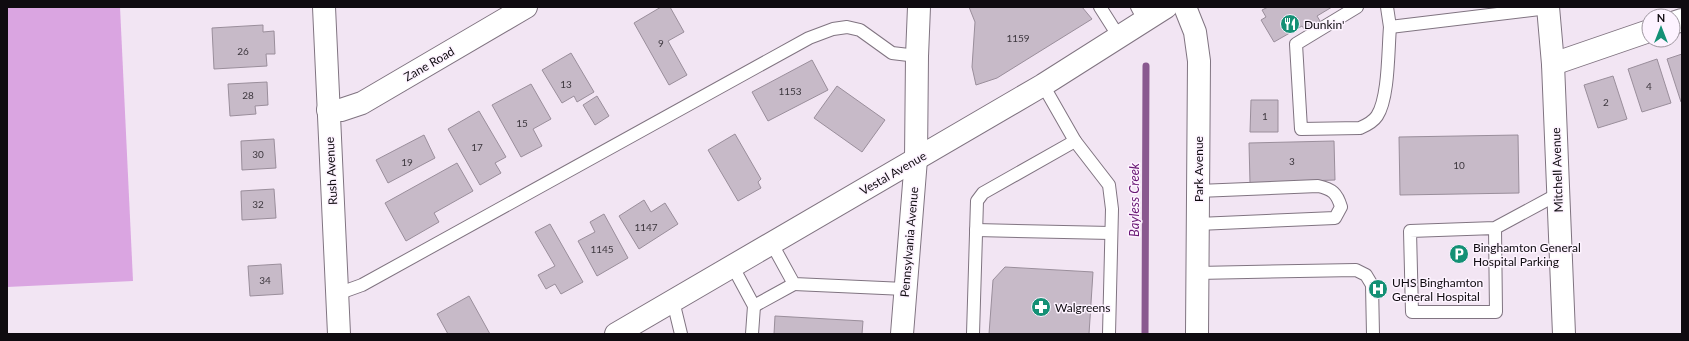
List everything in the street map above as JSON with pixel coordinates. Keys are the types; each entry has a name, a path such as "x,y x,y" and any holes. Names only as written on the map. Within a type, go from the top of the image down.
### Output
{"street":[{"name":"Rush Avenue","path":"324,7 339,334"},
{"name":"Zane Road","path":"328,110 341,110 362,103 526,7"},
{"name":"Pennsylvania Avenue","path":"902,334 916,159 919,7"},
{"name":"Vestal Avenue","path":"616,334 1043,85 1119,37 1141,14 1166,7"},
{"name":"Park Avenue","path":"1185,7 1195,32 1199,61 1197,334"},
{"name":"Mitchell Avenue","path":"1548,7 1553,64 1564,334"},
{"path":"1553,64 1641,34"}],"lane":[{"path":"1100,7 1119,37"},
{"path":"1357,7 1296,44 1301,129 1360,128 1369,124 1377,115 1384,97 1390,27 1387,7"},
{"path":"1390,27 1548,7"},
{"path":"337,294 362,285 809,38 833,29 847,27 860,30 892,53 917,56"},
{"path":"1043,85 1075,141 1109,185 1112,208 1109,334"},
{"path":"973,334 977,202 984,193 1075,141"},
{"path":"1198,190 1318,186 1330,189 1338,196 1341,207 1335,218 1198,224"},
{"path":"1495,228 1496,312 1412,312 1410,231 1495,228 1558,194"},
{"path":"976,230 1112,233"},
{"path":"772,244 794,284"},
{"path":"733,267 754,306 752,334"},
{"path":"1197,273 1356,270 1366,275 1372,286 1373,334"},
{"path":"754,306 794,284 905,289"},
{"path":"673,302 680,334"}],"shaded area":[{"path":"7,7 120,7 133,281 7,287"}],"building":[{"path":"661,7 670,7 684,32 668,41 687,75 669,85 634,23"},
{"path":"969,7 1082,7 1092,19 997,78 976,85 972,67 975,22"},
{"name":"Dunkin'","path":"1268,7 1332,7 1317,16 1320,21 1305,30 1302,26 1274,42 1261,20 1266,17 1262,10"},
{"path":"263,25 263,32 274,31 275,54 266,54 267,66 214,69 212,28"},
{"path":"571,53 594,92 577,102 574,96 562,103 542,70"},
{"path":"1682,54 1682,102 1681,102 1667,59"},
{"path":"1657,59 1671,103 1642,112 1628,69"},
{"path":"812,60 828,90 768,121 752,92"},
{"path":"1613,76 1627,119 1598,128 1584,85"},
{"path":"267,82 268,105 255,106 256,114 230,116 228,84"},
{"path":"531,84 551,119 533,129 542,146 521,157 492,105"},
{"path":"837,86 885,120 862,152 814,118"},
{"path":"597,96 609,116 595,125 583,105"},
{"path":"1251,100 1278,100 1278,132 1250,132"},
{"path":"479,111 506,157 495,163 501,173 480,185 448,129"},
{"path":"735,134 761,179 758,182 761,188 738,201 708,150"},
{"path":"424,135 435,158 388,183 376,160"},
{"path":"1518,135 1519,193 1400,195 1399,137"},
{"path":"274,139 276,168 242,170 241,141"},
{"path":"1334,141 1335,180 1250,183 1249,143"},
{"path":"457,163 473,191 434,213 439,222 406,241 385,203"},
{"path":"274,189 276,218 242,220 241,191"},
{"path":"644,200 651,212 665,203 678,224 639,249 619,216"},
{"path":"604,214 628,258 597,276 578,241 595,232 590,222"},
{"path":"550,224 583,282 561,294 555,284 546,289 538,275 555,266 535,232"},
{"path":"281,264 283,294 250,296 248,266"},
{"name":"Walgreens","path":"1005,267 1093,272 1089,334 989,334 993,280"},
{"path":"469,296 490,334 448,334 437,314"},
{"path":"775,316 863,321 862,334 774,334"}],"waterway":[{"name":"Bayless Creek","path":"1145,334 1146,66"}],"place":[{"name":"Dunkin'","path":"1290,24"},
{"name":"Binghamton General Hospital Parking","path":"1459,254"},
{"name":"UHS Binghamton General Hospital","path":"1378,289"},
{"name":"Walgreens","path":"1041,307"}]}
